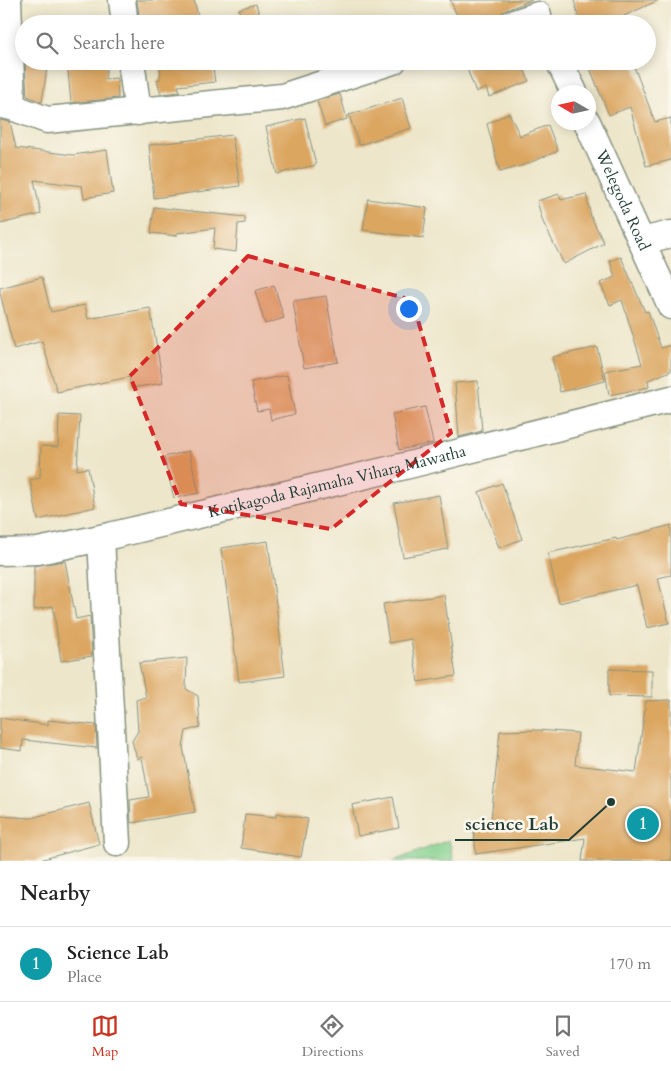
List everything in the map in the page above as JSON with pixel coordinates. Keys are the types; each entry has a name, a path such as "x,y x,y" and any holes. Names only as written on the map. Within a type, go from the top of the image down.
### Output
{"street":[{"path":"8,0 6,106 47,120 282,97 365,70"},
{"path":"122,0 124,15"},
{"path":"132,70 138,112"},
{"path":"563,70 571,85"},
{"name":"Welegoda Road","path":"591,130 671,306"},
{"path":"642,242 671,234"},
{"name":"Kotikagoda Rajamaha Vihara Mawatha","path":"0,552 38,551 101,538 409,465 671,399"},
{"path":"101,538 117,843"}],"highlighted area":[{"path":"248,256 412,300 451,433 331,529 181,504 130,376"}],"green space":[{"path":"449,840 454,861 393,861"}],"building":[{"path":"137,0 194,0 198,15 139,15"},
{"path":"450,0 532,0 506,10 500,15 457,15"},
{"path":"574,0 659,0 626,15 578,15"},
{"path":"256,4 259,15 240,15 239,9"},
{"path":"26,70 47,70 42,102 27,96"},
{"path":"68,70 106,70 105,79 117,78 118,98 71,103"},
{"path":"160,70 213,70 215,82 178,86 180,92 161,94 157,80 160,79"},
{"path":"467,70 525,70 529,81 489,97 486,88 476,92"},
{"path":"591,70 635,70 655,122 671,118 671,160 646,166 630,107 609,115"},
{"path":"340,94 347,119 325,126 317,101"},
{"path":"402,98 411,128 359,145 349,115"},
{"path":"509,113 520,136 548,125 558,151 524,165 500,172 487,124"},
{"path":"305,118 316,165 277,174 266,127"},
{"path":"0,120 10,122 16,148 73,155 107,150 113,193 84,198 82,186 34,180 41,214 0,224"},
{"path":"232,135 240,186 154,198 149,145"},
{"path":"559,194 561,200 586,194 591,217 604,243 564,264 543,222 537,201"},
{"path":"368,199 427,208 423,238 363,230"},
{"path":"154,207 245,217 245,223 238,224 236,252 213,249 215,228 177,233 177,236 151,233"},
{"path":"621,257 645,312 648,311 661,348 671,345 671,371 648,380 649,387 609,395 605,371 642,364 622,300 610,305 600,283 615,277 610,261"},
{"path":"42,277 51,312 85,305 88,319 150,308 163,383 131,388 129,377 57,392 42,341 14,349 0,293 0,288"},
{"path":"274,285 284,318 265,324 255,291"},
{"path":"326,296 338,362 304,368 293,301"},
{"path":"597,347 605,381 560,392 552,357"},
{"path":"287,375 295,414 271,420 269,409 257,411 251,382"},
{"path":"478,381 482,431 459,437 455,383"},
{"path":"425,407 433,443 399,450 392,414"},
{"path":"59,415 80,416 77,470 88,468 95,507 38,520 30,480 40,478 41,446 58,447"},
{"path":"189,451 199,493 174,498 164,457"},
{"path":"502,483 522,539 499,548 479,492"},
{"path":"439,495 448,549 403,557 394,503"},
{"path":"671,525 671,575 658,578 669,623 647,628 637,585 559,603 548,553 616,538 617,540"},
{"path":"268,541 285,676 239,682 221,548"},
{"path":"65,561 76,619 90,616 92,656 61,661 53,606 34,610 34,566"},
{"path":"444,595 456,676 418,682 411,639 389,643 383,604"},
{"path":"187,658 186,689 198,696 200,727 186,731 183,747 195,812 131,823 130,800 149,797 142,757 137,759 132,741 138,731 136,700 146,697 139,663"},
{"path":"609,669 652,670 652,697 609,696"},
{"path":"671,700 671,861 582,861 585,838 476,854 474,831 490,829 500,731 537,730 578,733 575,765 636,772 646,701"},
{"path":"0,718 48,725 48,720 96,725 97,748 23,740 22,751 0,748"},
{"path":"393,797 399,828 358,836 352,805"},
{"path":"89,803 99,844 36,861 0,861 0,816 31,818"},
{"path":"276,813 308,819 301,857 241,848 245,814 276,817"}],"place":[{"name":"science Lab","path":"611,802"},
{"name":"Science Lab","path":"643,824"}]}
